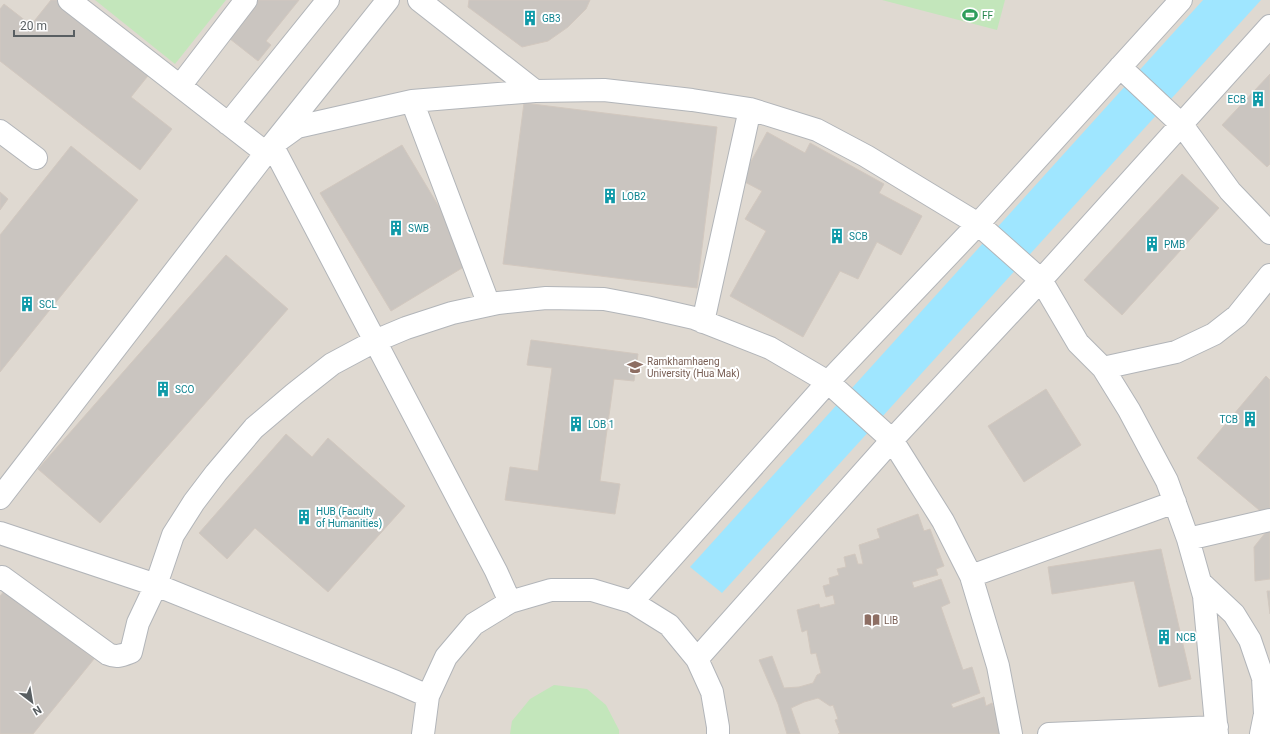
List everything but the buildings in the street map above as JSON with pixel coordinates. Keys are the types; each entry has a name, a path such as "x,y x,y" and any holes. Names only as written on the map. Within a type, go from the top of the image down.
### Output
{"lane":[{"path":"69,0 228,124 269,149 375,341 493,564 510,602"},
{"path":"180,86 246,0"},
{"path":"228,124 328,0"},
{"path":"0,498 269,149 388,0"},
{"path":"419,0 535,91"},
{"path":"632,602 1125,72 1181,0"},
{"path":"697,659 887,435 1176,120 1270,26"},
{"path":"1125,72 1176,120 1230,191 1270,233"},
{"path":"269,149 297,127 412,101 535,91 604,90 692,100 750,109 817,130 866,156 981,227 1035,275 1078,343 1103,368 1129,410 1167,481 1188,539 1204,596 1217,730 1049,734"},
{"path":"412,101 490,305"},
{"path":"703,322 750,109"},
{"path":"0,131 36,158"},
{"path":"1103,368 1176,352 1214,334 1237,316 1270,275"},
{"path":"0,579 2,577 108,654 122,656 131,652 138,623 156,585 173,535 194,502 254,428 332,364 375,341 406,328 452,313 498,303 546,298 604,299 694,318 770,348 833,386 887,435 944,521 972,576 998,666 1011,734"},
{"path":"972,576 1175,502"},
{"path":"1188,539 1270,520"},
{"path":"0,533 156,585 428,696"},
{"path":"1200,583 1234,614 1250,640 1263,678 1265,714 1262,734"},
{"path":"423,734 428,696 446,657 474,624 510,602 551,590 592,590 632,602 669,625 697,659 712,692 718,734"}],"shaded area":[{"name":"Ramkhamhaeng University (Hua Mak)","path":"0,0 1270,0 1270,734 0,734"}],"green space":[{"path":"95,0 226,0 175,64"},
{"name":"FF","path":"882,0 1005,0 997,30"},
{"path":"554,685 587,689 606,705 619,730 619,734 510,734 512,721 530,699"}],"water":[{"path":"1203,0 1261,0 722,593 690,567"}],"place":[{"name":"FF","path":"970,15"},
{"name":"GB3","path":"530,18"},
{"name":"ECB","path":"1258,99"},
{"name":"LOB2","path":"610,196"},
{"name":"SWB","path":"396,228"},
{"name":"SCB","path":"837,236"},
{"name":"PMB","path":"1152,244"},
{"name":"SCL","path":"27,304"},
{"name":"Ramkhamhaeng University (Hua Mak)","path":"635,367"},
{"name":"SCO","path":"163,389"},
{"name":"TCB","path":"1250,419"},
{"name":"LOB 1","path":"576,424"},
{"name":"HUB (Faculty of Humanities)","path":"304,517"},
{"name":"LIB","path":"872,620"},
{"name":"NCB","path":"1164,637"}]}
